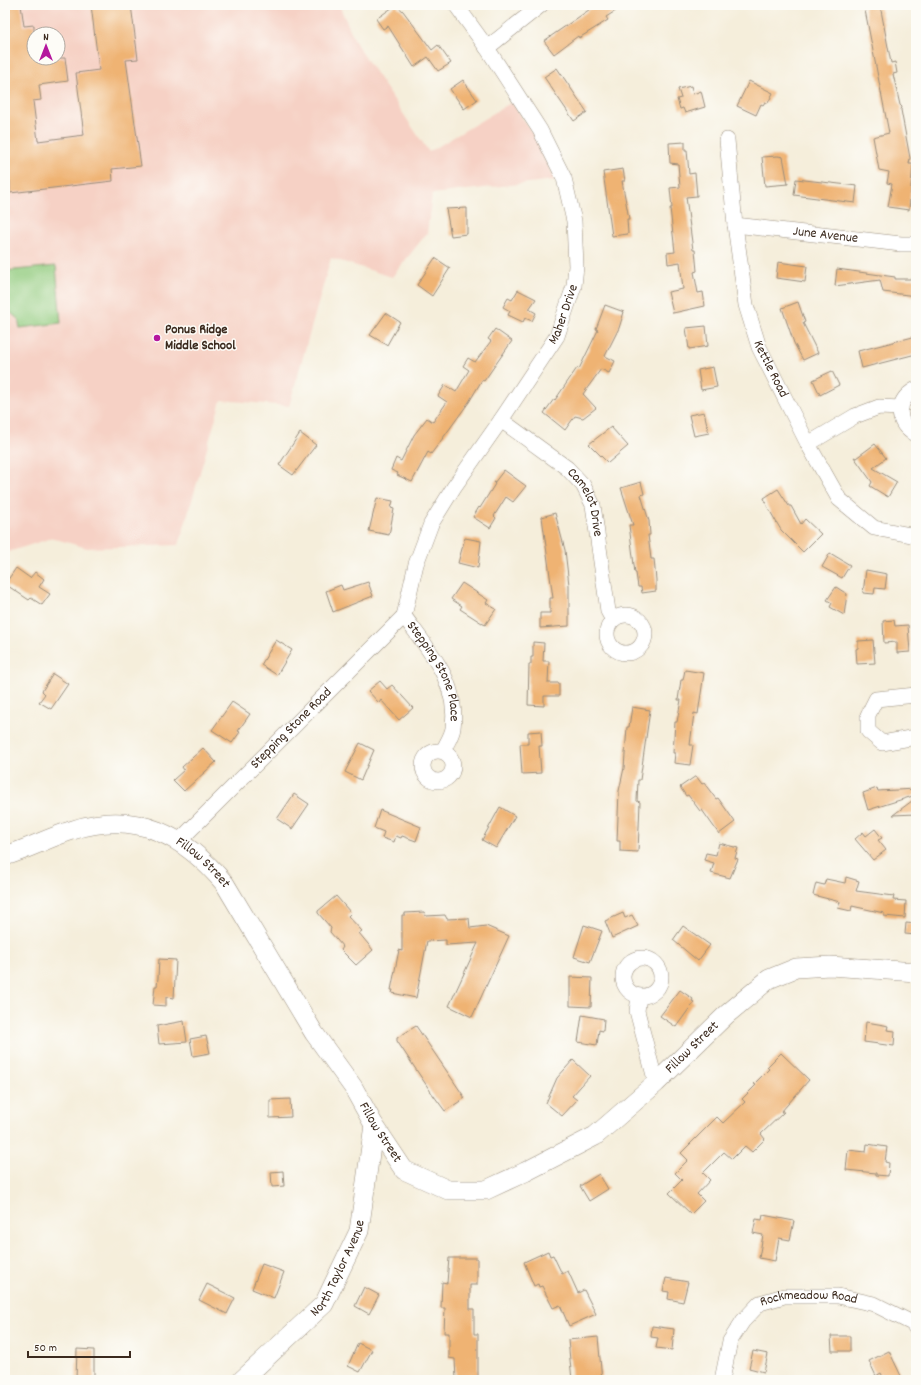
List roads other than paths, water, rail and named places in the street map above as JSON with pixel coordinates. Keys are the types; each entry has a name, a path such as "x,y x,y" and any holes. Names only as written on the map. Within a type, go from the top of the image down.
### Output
{"street":[{"name":"Maher Drive","path":"404,616 416,564 431,524 454,486 501,420 557,336 574,286 576,266 574,221 564,178 540,130 487,48 456,5"},
{"path":"487,48 541,5"},
{"name":"Kettle Road","path":"727,140 735,225 746,305 760,347 808,444 839,499 874,528 916,536"},
{"name":"June Avenue","path":"735,225 901,244 916,244"},
{"path":"916,389 906,396 901,408 901,416 904,424 909,431 916,435"},
{"path":"808,444 855,416 879,407 901,408"},
{"name":"Camelot Drive","path":"501,420 567,468 583,485 593,505 608,611 613,620"},
{"name":"Stepping Stone Place","path":"404,616 444,671 454,701 453,730 443,751"},
{"name":"Stepping Stone Road","path":"179,841 404,616"},
{"path":"916,695 876,699 868,715 868,731 882,744 916,737"},
{"name":"Fillow Street","path":"5,856 74,829 108,823 144,826 179,841 209,865 225,884 314,1033 352,1087 374,1125 404,1170 448,1190 486,1190 595,1136 656,1082 726,1015 769,979 796,968 830,966 916,972"},
{"path":"639,996 637,1011 656,1082"},
{"name":"North Taylor Avenue","path":"242,1380 324,1304 359,1231 374,1125"},
{"name":"Rockmeadow Road","path":"722,1380 730,1341 743,1321 760,1303 784,1296 838,1296 874,1304 912,1323 916,1328"}],"place":[{"name":"Ponus Ridge Middle School","path":"157,338"}]}
